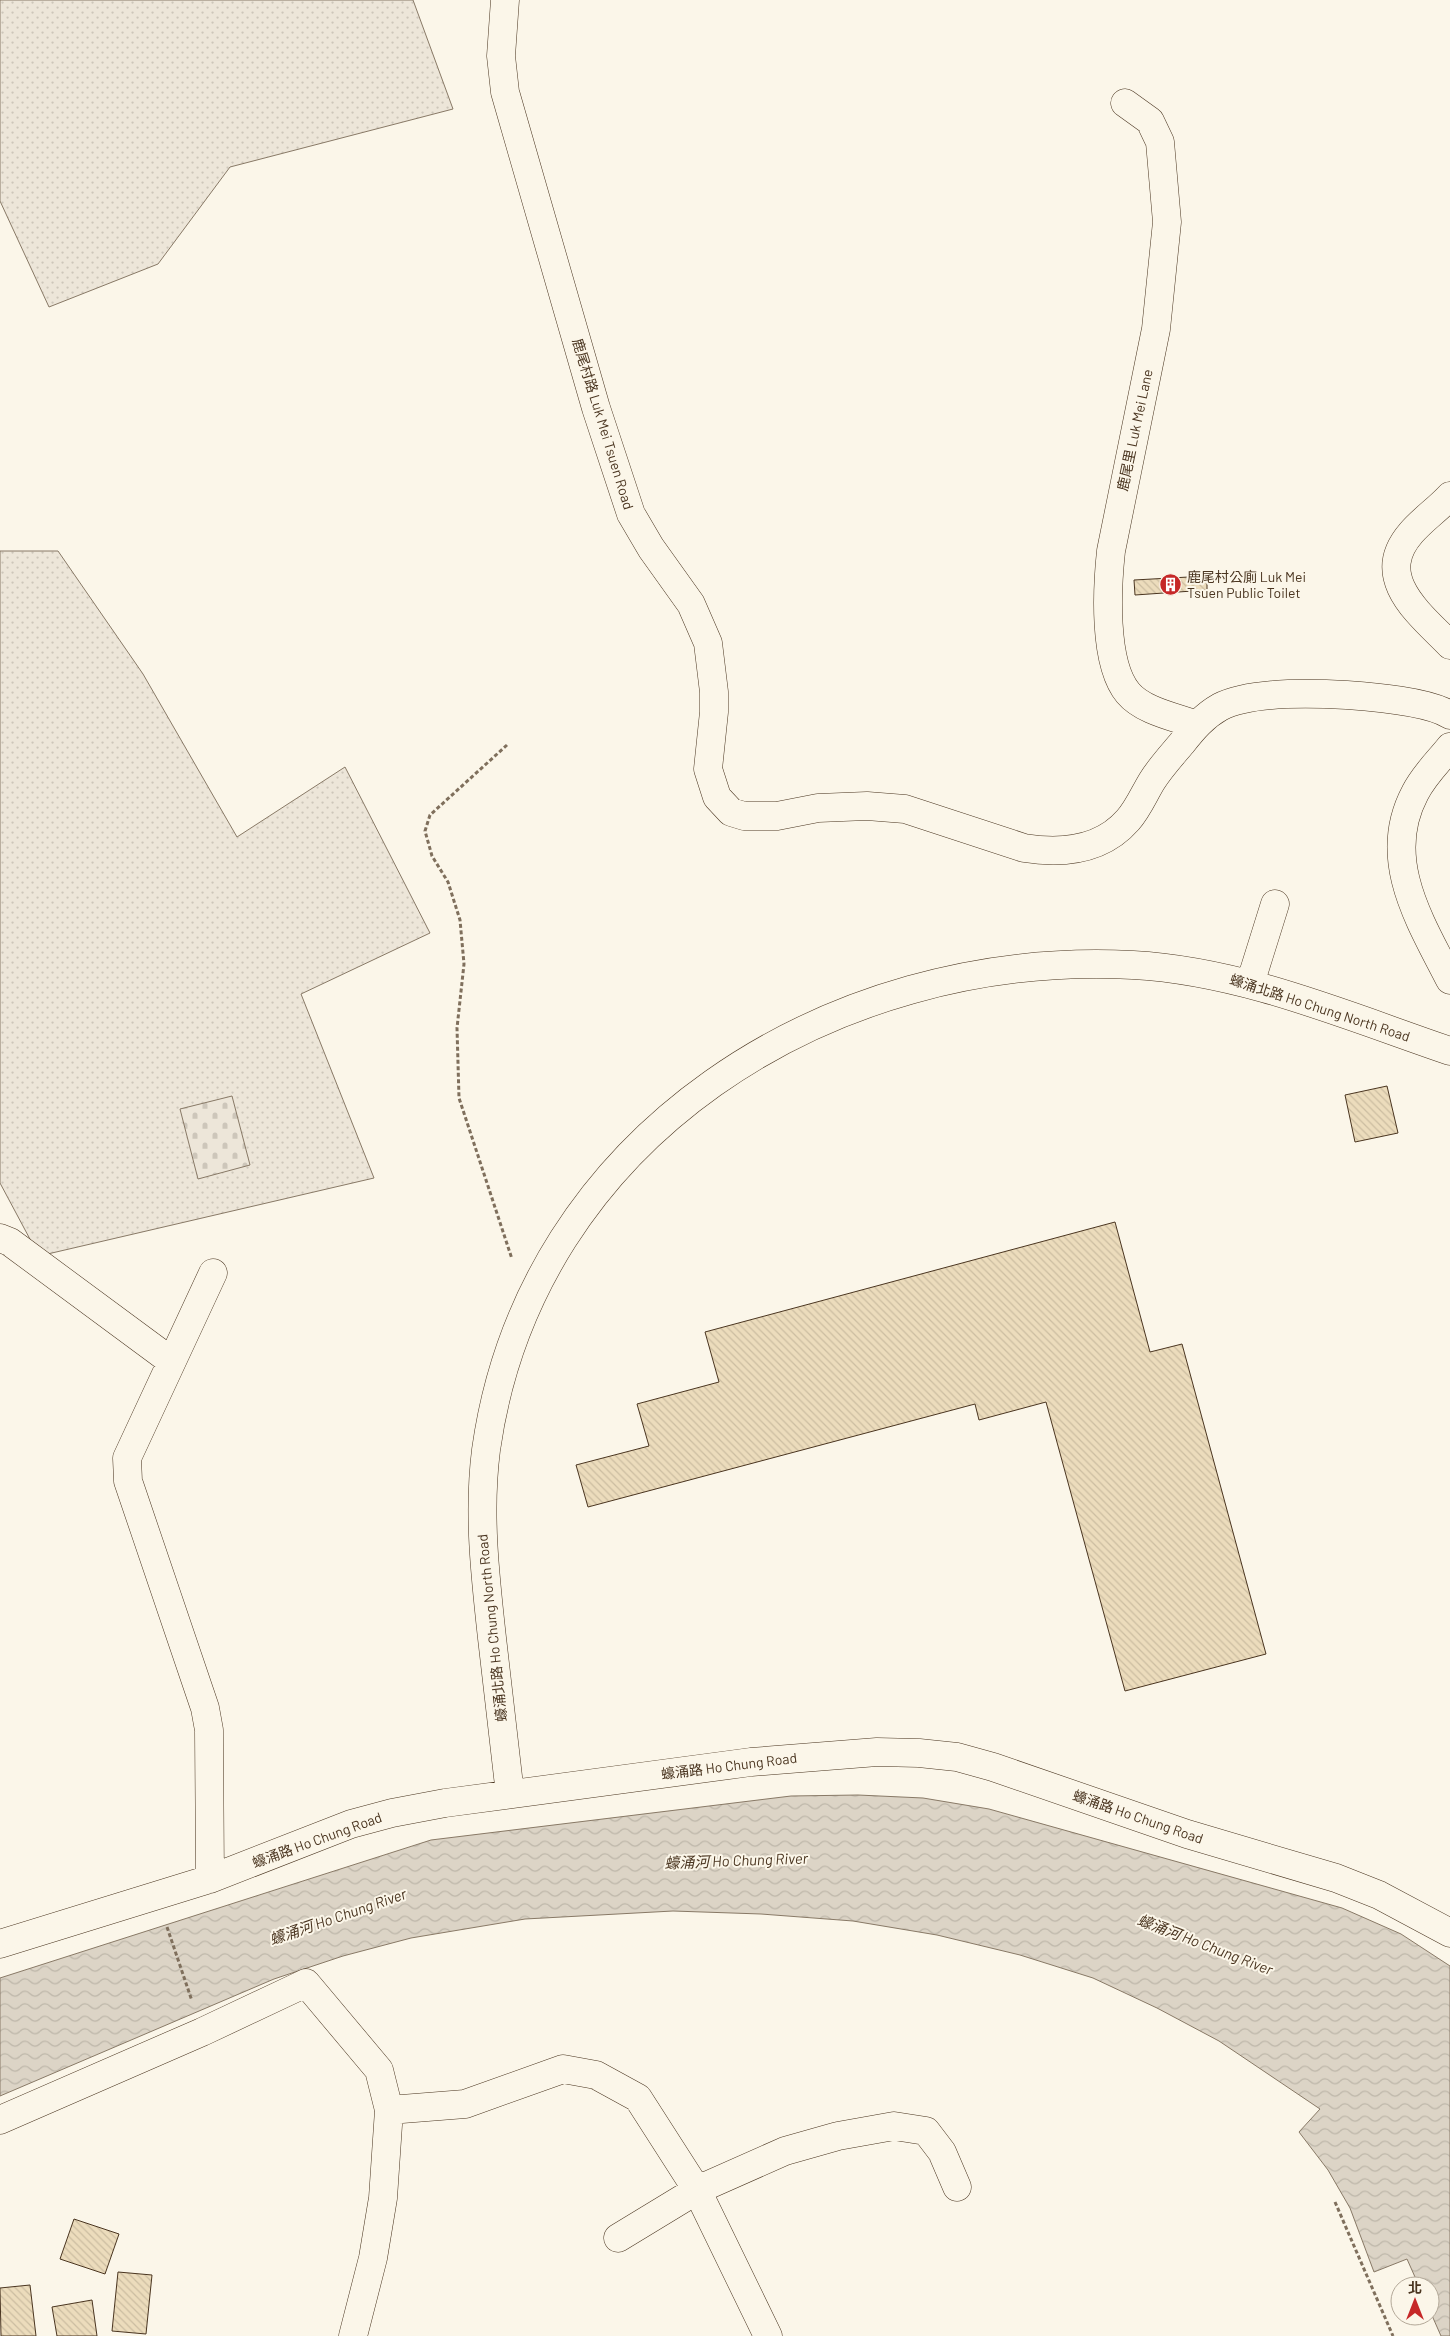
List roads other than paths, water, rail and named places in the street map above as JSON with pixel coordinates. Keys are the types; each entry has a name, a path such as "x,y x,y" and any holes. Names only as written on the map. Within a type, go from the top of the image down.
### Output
{"street":[{"name":"鹿尾村路 Luk Mei Tsuen Road","path":"505,0 501,56 505,92 596,408 632,514 650,548 691,604 708,643 714,692 714,712 708,769 711,784 724,806 732,812 758,816 776,816 818,808 885,806 922,814 1024,848 1040,851 1076,850 1103,840 1128,820 1153,779 1197,725 1222,707 1237,700 1252,697 1328,694 1357,696 1431,706 1450,715"},
{"name":"鹿尾里 Luk Mei Lane","path":"1125,103 1150,121 1160,142 1167,222 1156,329 1111,551 1108,583 1110,634 1119,677 1128,693 1140,702 1158,711 1197,725"},
{"path":"1450,496 1410,533 1401,548 1396,563 1396,576 1402,593 1414,608 1450,644"},
{"path":"1450,747 1430,769 1415,792 1406,811 1400,852 1405,882 1414,909 1450,980"},
{"path":"1250,984 1275,904"},
{"name":"蠔涌北路 Ho Chung North Road","path":"510,1794 484,1570 482,1489 486,1448 506,1366 536,1288 573,1223 616,1168 666,1119 727,1072 760,1052 824,1020 919,986 976,974 1028,966 1092,964 1204,973 1250,984 1450,1051"},
{"path":"0,1238 10,1242 171,1362"},
{"path":"210,1879 209,1730 205,1708 128,1481 127,1458 213,1273"},
{"name":"蠔涌路 Ho Chung Road","path":"0,1944 210,1879 351,1824 445,1803 750,1762 822,1755 919,1753 958,1757 993,1767 1187,1834 1336,1878 1386,1899 1450,1933"},
{"path":"0,2120 202,2032 306,1983 380,2070 389,2110 383,2198 372,2258 353,2336"},
{"path":"389,2110 465,2104 563,2069 596,2075 638,2098 697,2190 768,2336"},
{"path":"618,2238 697,2190 785,2151 838,2136 894,2126 926,2131 942,2152 958,2187"}],"water":[{"name":"蠔涌河 Ho Chung River","path":"858,1795 923,1798 989,1809 1342,1908 1401,1934 1450,1966 1450,2336 1441,2336 1437,2326 1440,2326 1440,2276 1415,2276 1407,2259 1374,2272 1350,2208 1328,2170 1299,2132 1320,2109 1219,2041 1157,2008 1093,1978 1020,1955 937,1935 853,1921 761,1914 673,1911 525,1919 411,1938 343,1956 274,1979 0,2096 0,1978 431,1840 791,1796"}],"place":[{"name":"鹿尾村公廁 Luk Mei Tsuen Public Toilet","path":"1171,585"}]}
